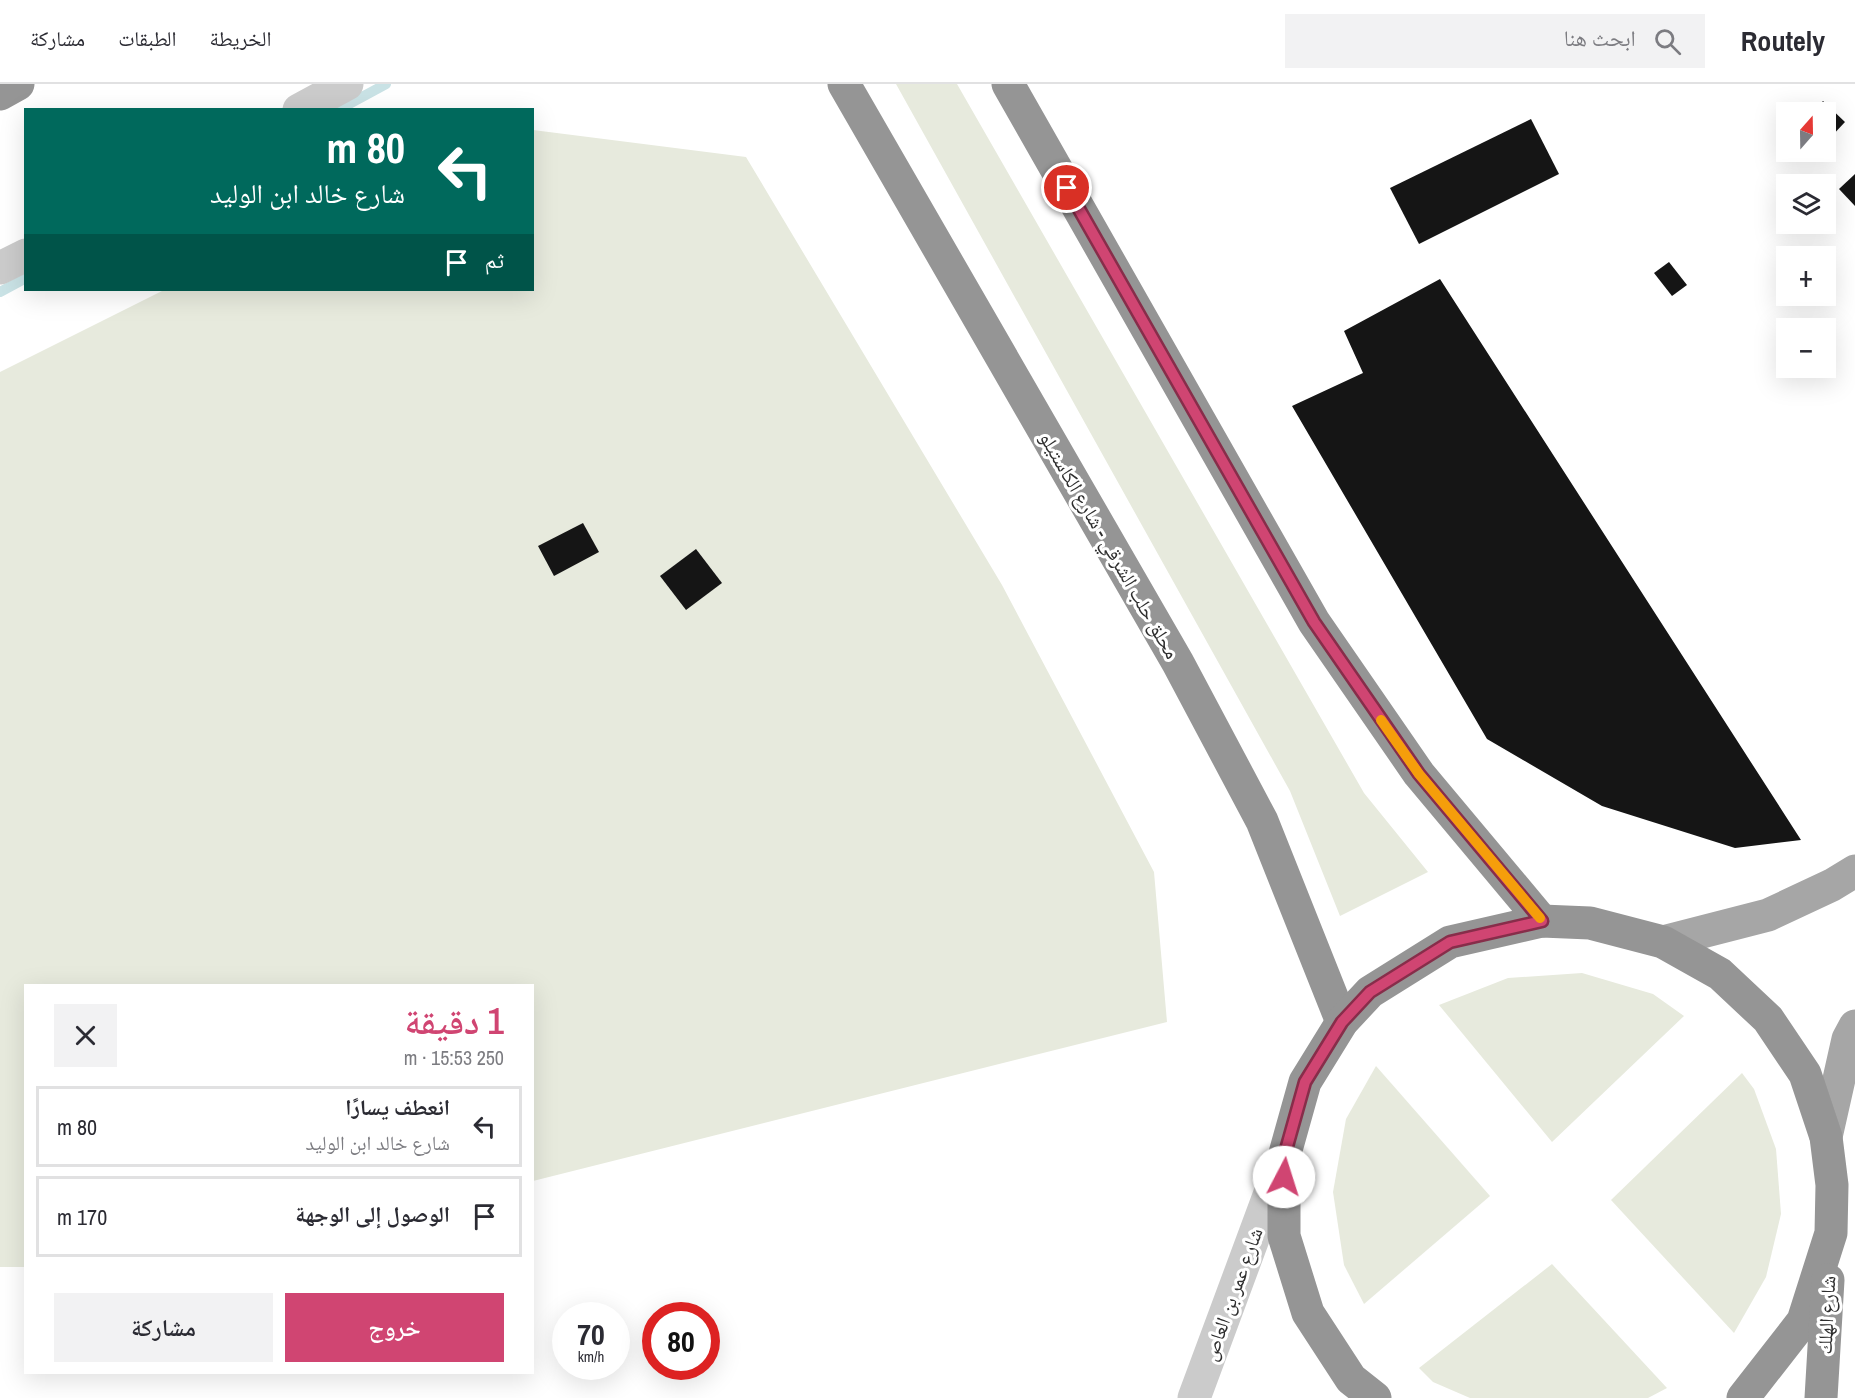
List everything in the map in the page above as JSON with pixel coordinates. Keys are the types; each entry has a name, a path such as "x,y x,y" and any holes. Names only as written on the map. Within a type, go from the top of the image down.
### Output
{"highway":[{"path":"0,94 18,84"},
{"name":"محلق حلب الشرقي - شارع الكاستيلو","path":"844,84 1178,663 1262,821 1342,1022"},
{"path":"1008,84 1314,622 1419,774 1542,921"},
{"path":"1375,1398 1352,1379 1308,1312 1284,1236 1284,1157 1305,1082 1342,1022 1370,992 1450,942 1542,921 1590,923 1663,942 1720,974 1768,1019 1804,1074 1826,1137 1832,1185 1831,1233 1803,1321 1743,1398"},
{"name":"شارع الهلك","path":"1821,1398 1831,1233"}],"main road":[{"path":"1663,942 1768,915 1832,885 1855,871"},
{"path":"1826,1137 1848,1039 1855,1026"}],"street":[{"path":"303,108 347,84"},
{"path":"0,268 24,256"},
{"name":"شارع عمر بن العاص","path":"1194,1398 1284,1157"}],"shaded area":[{"path":"896,84 957,84 1364,793 1428,872 1340,916 1290,791"},
{"path":"534,130 746,157 1002,585 1154,872 1167,1022 534,1181 534,984 24,984 24,1267 0,1267 0,372 162,291 534,291"},
{"path":"1582,973 1653,994 1684,1016 1552,1142 1439,1005 1508,978"},
{"path":"1376,1066 1490,1196 1364,1304 1344,1265 1333,1192 1346,1119"},
{"path":"1742,1073 1754,1089 1776,1149 1781,1214 1766,1277 1734,1333 1611,1200"},
{"path":"1552,1264 1667,1388 1648,1398 1470,1398 1433,1382 1419,1368"}],"building":[{"path":"1836,113 1845,122 1836,132"},
{"path":"1531,119 1559,174 1419,244 1390,188"},
{"path":"1855,174 1855,206 1839,189"},
{"path":"1669,262 1687,285 1672,296 1654,273"},
{"path":"1440,279 1801,840 1735,848 1602,806 1487,739 1292,406 1363,373 1344,331"},
{"path":"583,523 599,552 554,576 538,546"},
{"path":"696,549 722,583 686,610 660,576"}],"waterway":[{"path":"342,108 386,84"},
{"path":"0,292 24,279"}],"slow traffic":[{"path":"1381,720 1419,774 1540,918"}],"route":[{"path":"1067,188 1314,622 1419,774 1542,921 1450,942 1370,992 1342,1022 1305,1082 1284,1157 1284,1177"}]}
